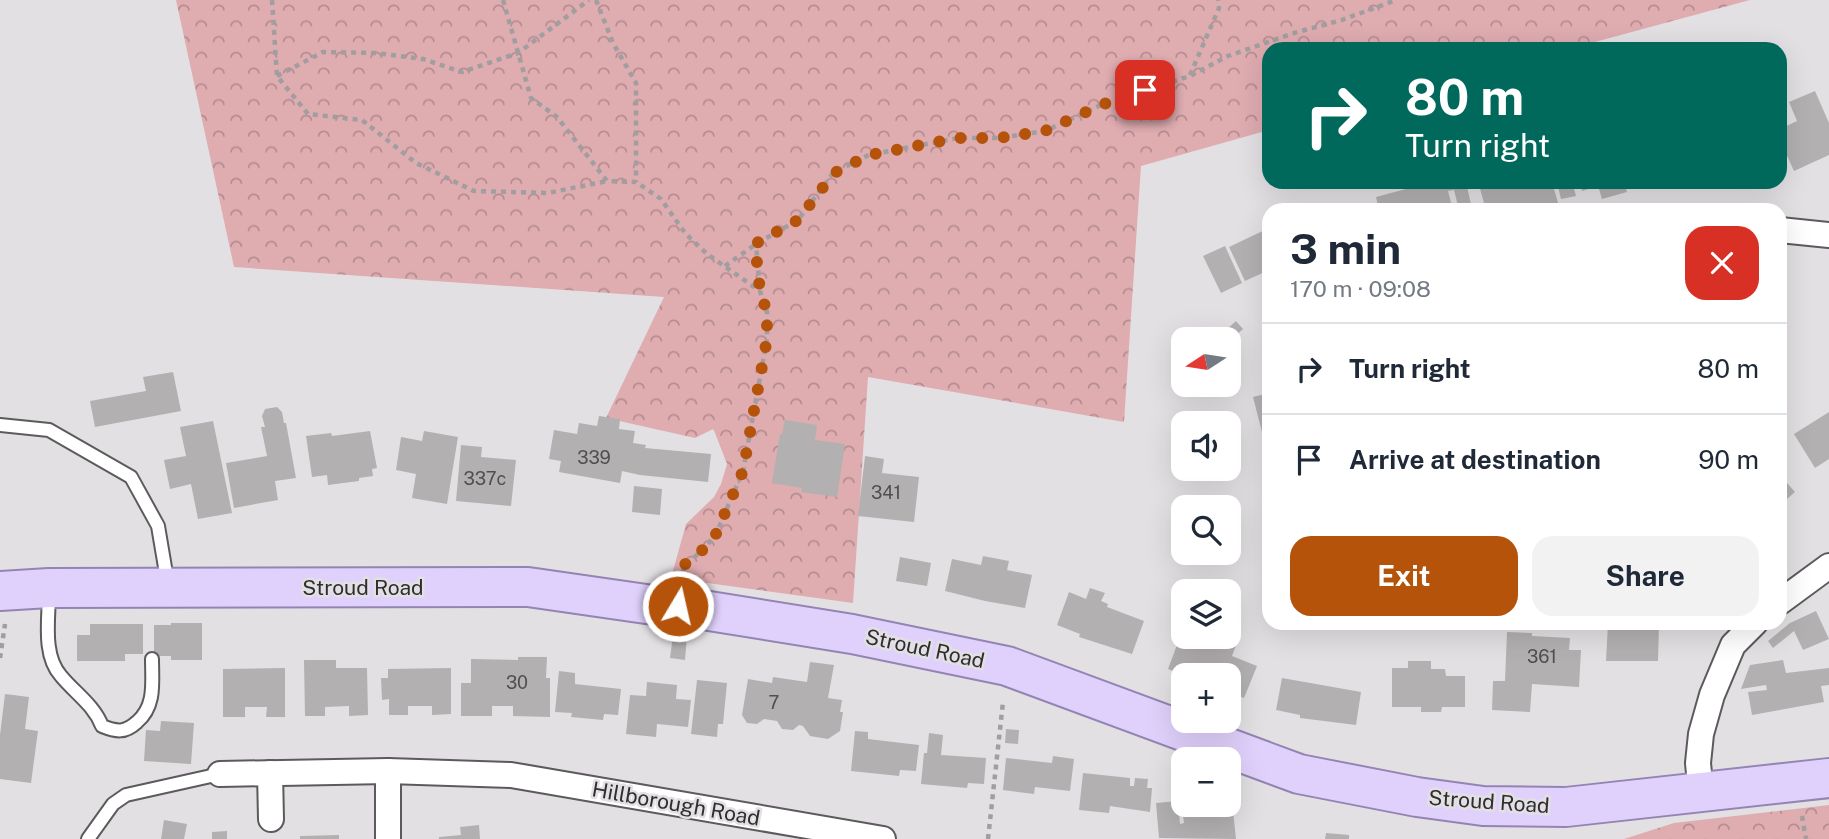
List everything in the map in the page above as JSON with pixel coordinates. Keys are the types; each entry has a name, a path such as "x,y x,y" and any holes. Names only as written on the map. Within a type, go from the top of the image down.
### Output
{"main road":[{"name":"Stroud Road","path":"0,591 49,588 528,587 653,605 678,606 852,634 1007,666 1299,774 1417,797 1483,806 1566,807 1829,778"}],"street":[{"path":"1787,231 1829,235"},
{"path":"1787,597 1829,566"},
{"path":"1701,794 1698,763 1701,734 1712,695 1733,645 1748,630"},
{"path":"388,771 388,839"},
{"name":"Hillborough Road","path":"220,774 388,771 511,775 883,839"},
{"path":"271,773 271,818"}],"lane":[{"path":"0,425 49,430 131,477 158,526 169,589"},
{"path":"49,588 49,653 58,674 97,713 102,726 120,732 128,730 147,713 152,695 152,659"},
{"path":"88,839 113,804 126,795 220,774"}],"path":[{"path":"272,0 277,76 308,114 362,120 416,163 474,191 548,193 607,181 636,182 661,199 685,233 707,254 760,291"},
{"path":"503,0 531,98 557,117 607,181"},
{"path":"277,76 323,52 376,53 423,59 463,72 519,53 589,0"},
{"path":"596,0 613,44 636,83 636,182"},
{"path":"1190,76 1219,8 1218,0"},
{"path":"1268,42 1342,20 1396,0"},
{"path":"725,266 755,244 798,220 834,173 869,155 958,138 998,138 1045,131 1101,105 1190,76 1228,56 1262,44"},
{"path":"678,606 684,565 705,548 716,534 743,471 767,339 767,312 760,291 755,244"},
{"path":"988,839 1007,666"}],"green space":[{"path":"176,0 1750,0 1595,42 1262,42 1262,132 1141,166 1124,422 868,377 853,603 671,578 686,524 714,497 721,484 727,464 715,433 713,429 695,438 606,418 664,297 234,267"},
{"path":"1829,805 1829,839 1624,839 1674,823"}],"building":[{"path":"1815,91 1829,123 1829,155 1794,171 1787,156 1787,126 1797,121 1789,102"},
{"path":"1406,189 1468,189 1471,203 1457,203 1454,190 1448,191 1451,203 1377,203 1376,197"},
{"path":"1480,189 1554,189 1558,203 1484,203"},
{"path":"1559,189 1574,189 1576,196 1561,199"},
{"path":"1599,189 1626,189 1627,192 1602,199"},
{"path":"1262,231 1262,273 1245,281 1229,247"},
{"path":"1225,246 1242,283 1221,293 1203,256"},
{"path":"1236,321 1243,329 1241,331 1241,327 1229,327"},
{"path":"173,372 181,411 95,427 90,401 146,391 143,377"},
{"path":"1262,395 1262,432 1253,397"},
{"path":"277,407 286,423 296,478 275,481 278,500 234,508 226,463 267,456 261,427 265,427 262,416 265,409"},
{"path":"1829,412 1829,459 1815,468 1794,434"},
{"path":"599,416 620,419 619,429 635,431 633,443 646,445 645,448 711,454 708,482 622,471 620,483 559,472 561,461 549,459 554,430 577,434 579,423 597,426"},
{"path":"785,420 817,425 815,440 845,444 837,497 801,492 802,488 772,483"},
{"path":"213,421 232,513 198,519 191,484 170,489 164,460 186,456 180,427"},
{"path":"370,431 377,468 372,469 373,476 359,478 359,481 328,485 327,475 312,477 306,436"},
{"path":"424,431 458,437 447,504 412,498 416,474 396,470 401,437 422,441"},
{"path":"461,445 482,447 481,457 516,460 511,506 456,501"},
{"path":"865,456 884,459 882,473 919,477 914,522 858,516"},
{"path":"1787,483 1795,492 1787,499"},
{"path":"634,486 662,489 660,515 632,512"},
{"path":"983,556 1009,561 1007,570 1032,575 1025,608 945,591 952,559 981,565"},
{"path":"900,557 931,563 927,586 896,581"},
{"path":"1090,588 1105,593 1101,601 1108,604 1107,607 1144,621 1132,654 1079,637 1080,634 1057,625 1069,592 1086,599"},
{"path":"1816,611 1829,639 1803,650 1794,631 1773,648 1768,641 1781,630 1787,630 1790,623"},
{"path":"202,623 202,660 171,660 171,656 154,656 154,625"},
{"path":"90,624 143,624 143,654 125,654 125,661 77,661 77,635 90,635"},
{"path":"1608,630 1659,630 1658,661 1606,661"},
{"path":"1507,632 1570,638 1569,650 1581,650 1579,687 1532,684 1530,712 1492,710 1493,681 1505,681"},
{"path":"673,635 687,636 685,660 670,658"},
{"path":"1176,649 1235,649 1232,656 1257,666 1244,698 1241,697 1241,663 1171,663 1171,670 1168,669"},
{"path":"518,657 547,657 550,717 513,716 513,706 492,706 492,716 461,716 461,683 471,683 471,659 518,660"},
{"path":"304,660 336,660 336,668 367,668 368,715 349,716 349,706 325,707 325,716 305,716"},
{"path":"1783,660 1786,673 1829,668 1829,685 1821,686 1824,702 1752,715 1748,692 1767,690 1766,685 1741,689 1750,665"},
{"path":"1408,661 1431,661 1431,669 1445,669 1446,676 1465,676 1465,707 1442,707 1441,712 1421,712 1421,707 1392,707 1392,668 1408,668"},
{"path":"810,662 834,665 828,698 842,700 840,731 828,739 810,736 803,726 799,725 793,730 782,729 777,721 764,719 757,724 747,723 742,715 748,679 772,683 773,677 807,682"},
{"path":"285,668 285,717 266,717 267,707 245,707 245,717 223,717 223,669"},
{"path":"451,668 451,714 432,715 432,706 408,706 408,715 389,715 389,699 382,700 381,678 388,678 388,669"},
{"path":"559,671 575,673 575,684 621,689 618,715 604,714 603,720 571,717 572,713 555,712"},
{"path":"1282,678 1361,692 1356,725 1300,718 1300,715 1276,710"},
{"path":"697,680 727,683 723,724 718,724 717,737 691,734"},
{"path":"647,682 677,685 676,699 691,700 688,727 657,724 656,737 626,734 630,695 646,696"},
{"path":"5,694 29,697 25,729 38,731 31,783 0,779 0,735"},
{"path":"161,721 194,723 191,764 144,761 146,730 160,731"},
{"path":"1006,729 1019,730 1018,744 1005,743"},
{"path":"855,731 868,732 868,739 919,745 916,771 900,770 899,776 851,771"},
{"path":"929,733 943,735 941,755 986,758 984,784 968,783 967,788 921,784"},
{"path":"1053,756 1074,759 1070,791 1035,787 1034,794 1003,790 1006,758 1052,763"},
{"path":"1083,773 1130,778 1130,786 1134,786 1135,778 1148,779 1147,788 1152,788 1150,812 1110,806 1109,813 1079,810"},
{"path":"1171,802 1171,817 1179,817 1180,824 1184,823 1183,817 1234,817 1236,839 1159,838 1156,803"},
{"path":"164,820 187,824 184,839 161,839"},
{"path":"479,825 480,839 439,839 461,835 460,827"},
{"path":"227,831 227,839 212,839 212,832"},
{"path":"1326,833 1349,835 1349,839 1325,839"},
{"path":"339,835 339,839 300,839 300,836"}],"route":[{"path":"678,606 684,565 705,548 716,534 743,471 767,339 767,312 760,291 755,244 798,220 834,173 869,155 958,138 998,138 1045,131 1101,105 1145,90"}]}
